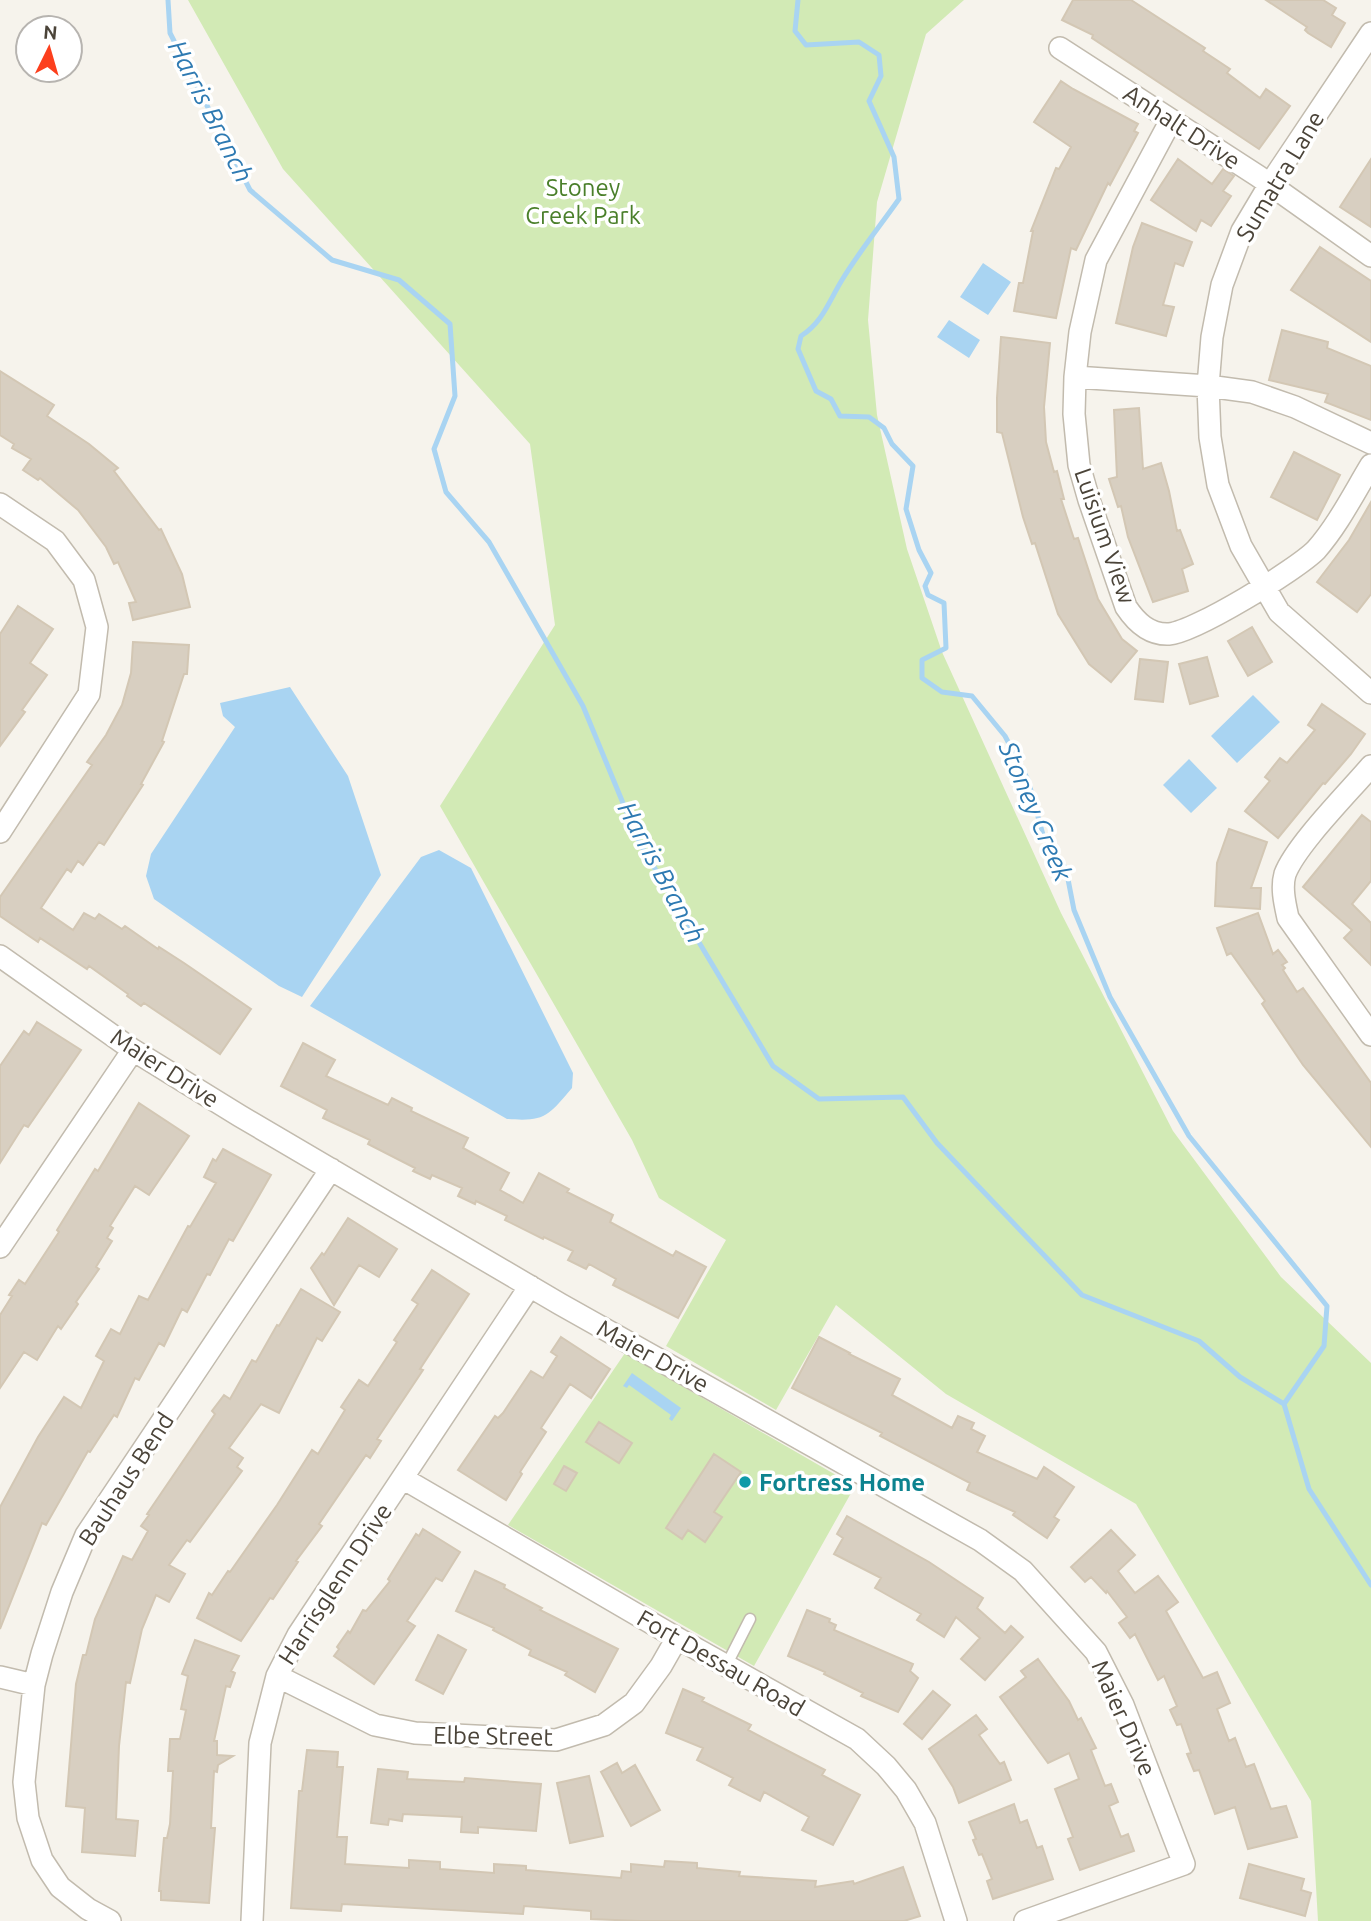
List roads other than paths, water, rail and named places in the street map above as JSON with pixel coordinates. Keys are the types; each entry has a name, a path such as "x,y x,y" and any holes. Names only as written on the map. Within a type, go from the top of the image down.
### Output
{"street":[{"name":"Sumatra Lane","path":"1371,33 1270,184 1242,231 1222,285 1212,337 1208,386 1210,437 1218,485 1241,546 1279,612 1371,693"},
{"name":"Anhalt Drive","path":"1060,48 1270,184 1371,256"},
{"name":"Luisium View","path":"1171,120 1096,260 1080,332 1075,377 1074,414 1079,465 1088,500 1126,607 1134,620 1148,630 1167,634 1186,630 1265,587 1300,564 1320,544 1371,465"},
{"path":"1075,377 1208,386 1252,392 1295,407 1371,443"},
{"path":"0,504 55,541 84,580 97,627 89,694 0,832"},
{"path":"1368,1026 1288,918 1283,896 1285,876 1295,855 1371,766"},
{"name":"Maier Drive","path":"0,956 133,1050 240,1116 530,1286 980,1540 1023,1571 1096,1652 1124,1705 1184,1864 1025,1921"},
{"path":"0,1247 133,1050"},
{"name":"Bauhaus Bend","path":"110,1921 88,1909 61,1887 42,1860 28,1818 24,1782 34,1685 62,1592 86,1535 331,1169"},
{"name":"Harrisglenn Drive","path":"252,1921 260,1743 277,1676 298,1636 530,1286"},
{"name":"Fort Dessau Road","path":"404,1479 857,1739 886,1766 906,1790 925,1823 956,1921"},
{"name":"Elbe Street","path":"277,1676 375,1725 415,1733 556,1740 604,1724 634,1703 661,1666 677,1638"},
{"path":"0,1677 34,1685"}],"lane":[{"path":"726,1666 750,1619"}],"water":[{"path":"983,263 1011,282 988,315 960,297"},
{"path":"949,320 980,340 969,358 937,337"},
{"path":"290,687 348,776 381,875 302,997 279,986 154,899 146,876 151,854 235,727 223,716 220,703"},
{"path":"1253,695 1280,722 1237,763 1211,736"},
{"path":"1189,759 1217,788 1191,813 1163,785"},
{"path":"439,850 471,868 573,1073 572,1088 551,1111 538,1118 507,1119 310,1006 421,857"},
{"path":"632,1373 681,1408 672,1421 669,1419 671,1415 629,1385 627,1388 623,1386"}],"waterway":[{"name":"Harris Branch","path":"168,0 170,33 250,190 332,260 399,280 450,324 455,396 434,449 446,492 489,542 583,706 639,842 773,1066 819,1099 903,1097 937,1143 1082,1295 1199,1341 1240,1377 1284,1404 1309,1489 1371,1585"},
{"name":"Stoney Creek","path":"798,0 795,31 806,45 859,42 879,55 881,76 869,101 894,157 899,199 849,270 820,318 801,336 798,349 816,391 831,399 840,416 869,417 884,428 892,444 913,466 906,509 919,550 931,573 925,586 928,595 944,603 946,648 922,660 922,678 942,692 972,696 1005,736 1028,780 1043,835 1066,869 1074,910 1110,997 1189,1136 1327,1306 1324,1346 1284,1404"}],"place":[{"name":"Fortress Home","path":"745,1482"}],"park label":[{"name":"Stoney Creek Park","path":"583,201"}]}
